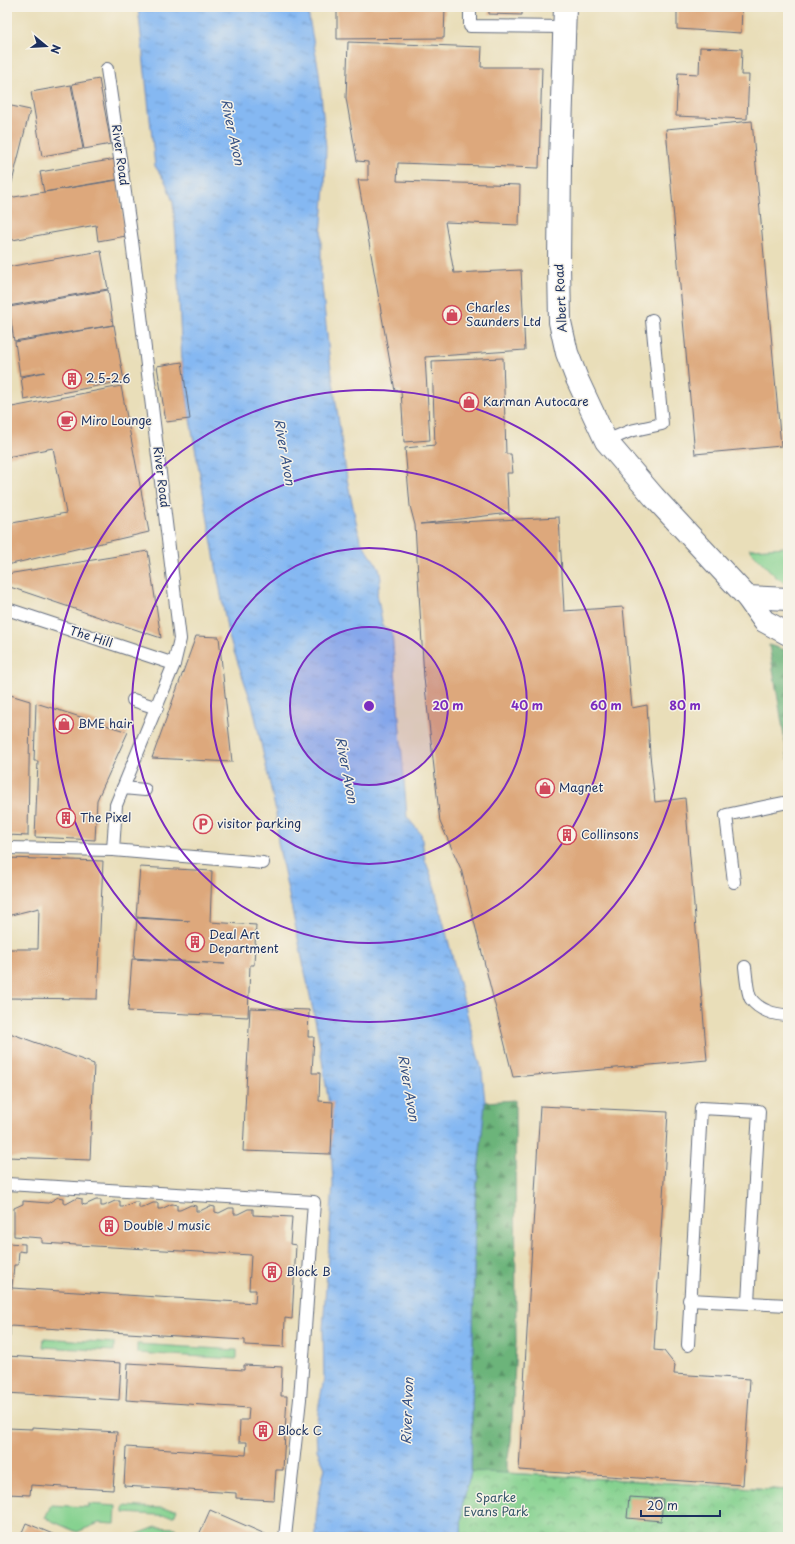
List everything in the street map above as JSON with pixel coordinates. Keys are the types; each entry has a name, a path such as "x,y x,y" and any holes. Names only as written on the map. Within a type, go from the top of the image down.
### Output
{"street":[{"name":"Albert Road","path":"564,17 559,225 560,322 567,353 606,441 654,497 747,597 764,621 788,634"},
{"path":"747,597 788,599"}],"lane":[{"path":"470,7 470,26 564,17"},
{"name":"River Road","path":"107,69 132,241 180,639 174,664 116,805 114,850"},
{"path":"606,441 630,431 662,424 652,320"},
{"name":"The Hill","path":"7,609 174,664"},
{"path":"133,700 157,708"},
{"path":"124,788 145,790"},
{"path":"734,882 726,815 788,802"},
{"path":"7,848 114,850 262,862"},
{"path":"745,967 750,998 763,1010 780,1015 788,1015"},
{"path":"688,1345 689,1300 701,1108 759,1111 748,1302"},
{"path":"7,1184 314,1202 300,1399 285,1537"},
{"path":"689,1300 788,1305"}],"green space":[{"path":"788,442 788,482 784,443"},
{"path":"788,543 788,584 777,578 749,549 787,547"},
{"path":"769,645 788,651 788,759"},
{"path":"515,1100 516,1343 511,1441 507,1462 507,1473 788,1490 785,1537 461,1537 471,1471 475,1202 485,1102"},
{"path":"44,1338 114,1343 114,1351 43,1347"},
{"path":"137,1344 237,1350 237,1359 137,1353"},
{"name":"Sparke Evans Park","path":"471,1471 788,1490 785,1537 461,1537 462,1506"},
{"path":"88,1504 116,1506 115,1524 99,1523 77,1532 45,1518 51,1505 88,1507"},
{"path":"124,1506 177,1509 174,1516 124,1513"},
{"path":"156,1527 176,1528 172,1537 130,1537"}],"water":[{"name":"River Avon","path":"138,7 307,7 319,72 326,147 325,186 321,235 321,277 329,354 347,479 360,540 379,568 381,579 377,593 383,627 392,632 407,817 421,834 425,860 432,878 482,1072 485,1102 475,1202 471,1471 462,1506 461,1537 316,1537 318,1502 325,1468 317,1450 316,1430 324,1379 323,1329 333,1184 329,1105 318,1034 278,843 276,812 253,707 228,634 190,419 182,362 173,202 166,183 155,166"}],"building":[{"path":"337,7 445,7 444,38 337,39"},
{"path":"489,7 522,7 522,15 489,14"},
{"path":"677,7 742,7 741,33 677,29"},
{"path":"348,42 482,47 481,67 542,67 539,168 398,163 397,181 520,185 519,225 445,222 454,273 521,270 525,350 425,357 430,440 404,442 401,390 395,391 358,180 368,180 368,162 357,161 346,98"},
{"path":"700,47 742,49 741,75 749,75 747,119 676,116 678,73 699,74"},
{"path":"99,79 111,144 84,149 72,84"},
{"path":"71,85 83,149 42,156 31,92"},
{"path":"7,105 30,110 8,198 118,180 126,236 98,241 96,225 7,241"},
{"path":"752,121 781,446 695,454 666,129"},
{"path":"116,159 120,179 44,192 40,172"},
{"path":"101,251 108,289 8,306 7,267"},
{"path":"108,290 113,325 14,341 9,307"},
{"path":"114,325 124,381 24,400 21,377 45,372 20,376 15,342"},
{"path":"503,358 506,454 511,454 513,473 507,473 509,513 420,524 559,517 564,611 623,607 632,708 647,705 655,802 685,798 707,1060 513,1077 461,869 440,822 424,678 415,525 410,506 405,448 435,445 432,361"},
{"path":"182,362 190,419 166,422 157,366"},
{"path":"121,386 149,532 7,565 7,524 66,513 53,448 7,457 7,408"},
{"path":"148,551 161,638 7,586 7,574"},
{"path":"196,636 219,637 232,762 152,758"},
{"path":"7,694 30,701 28,836 7,835"},
{"path":"36,703 128,732 97,800 95,840 35,837 38,761 34,761"},
{"path":"7,858 103,861 97,999 7,998 7,949 38,949 39,908 7,916"},
{"path":"140,867 212,871 210,922 256,925 254,965 250,965 248,1017 128,1011 132,959 225,964 134,958 137,918 190,921 136,917"},
{"path":"250,1008 309,1010 308,1037 314,1037 312,1073 320,1073 319,1101 333,1102 331,1154 243,1151"},
{"path":"7,1032 94,1064 90,1160 7,1157"},
{"path":"540,1106 668,1112 654,1350 664,1351 675,1365 674,1374 750,1379 743,1485 519,1470"},
{"path":"58,1197 63,1198 63,1203 66,1204 77,1198 82,1199 82,1204 85,1205 96,1200 101,1200 101,1206 115,1201 120,1201 120,1207 134,1202 139,1202 139,1208 153,1203 158,1203 158,1209 172,1204 177,1205 177,1210 191,1205 196,1206 196,1211 200,1211 210,1206 215,1207 215,1212 219,1213 229,1208 234,1208 234,1214 238,1214 248,1209 253,1209 253,1215 292,1217 290,1244 296,1245 292,1319 285,1318 284,1347 245,1345 245,1340 10,1326 10,1337 7,1334 7,1243 25,1244 25,1252 19,1251 18,1265 14,1265 12,1288 255,1303 256,1290 249,1290 251,1255 42,1243 42,1238 14,1236 14,1208 23,1204 23,1201 48,1203"},
{"path":"7,1356 121,1363 119,1400 7,1393"},
{"path":"128,1363 244,1370 244,1365 282,1367 281,1396 287,1396 283,1470 276,1470 274,1500 236,1498 236,1493 124,1486 126,1447 246,1455 247,1442 239,1442 240,1420 248,1420 249,1408 126,1400"},
{"path":"32,1427 117,1432 113,1490 31,1485 30,1495 7,1494 7,1428 32,1429"},
{"path":"629,1497 663,1499 661,1521 627,1518"},
{"path":"210,1510 272,1537 198,1537"},
{"path":"26,1523 60,1537 20,1537"}],"place":[{"name":"Charles Saunders Ltd","path":"452,315"},
{"name":"2.5-2.6","path":"72,379"},
{"name":"Karman Autocare","path":"469,402"},
{"name":"Miro Lounge","path":"67,421"},
{"name":"BME hair","path":"64,724"},
{"name":"Magnet","path":"545,788"},
{"name":"The Pixel","path":"66,818"},
{"name":"visitor parking","path":"203,824"},
{"name":"Collinsons","path":"567,835"},
{"name":"Deal Art Department","path":"195,942"},
{"name":"Double J music","path":"109,1226"},
{"name":"Block B","path":"272,1272"},
{"name":"Block C","path":"263,1431"}]}
